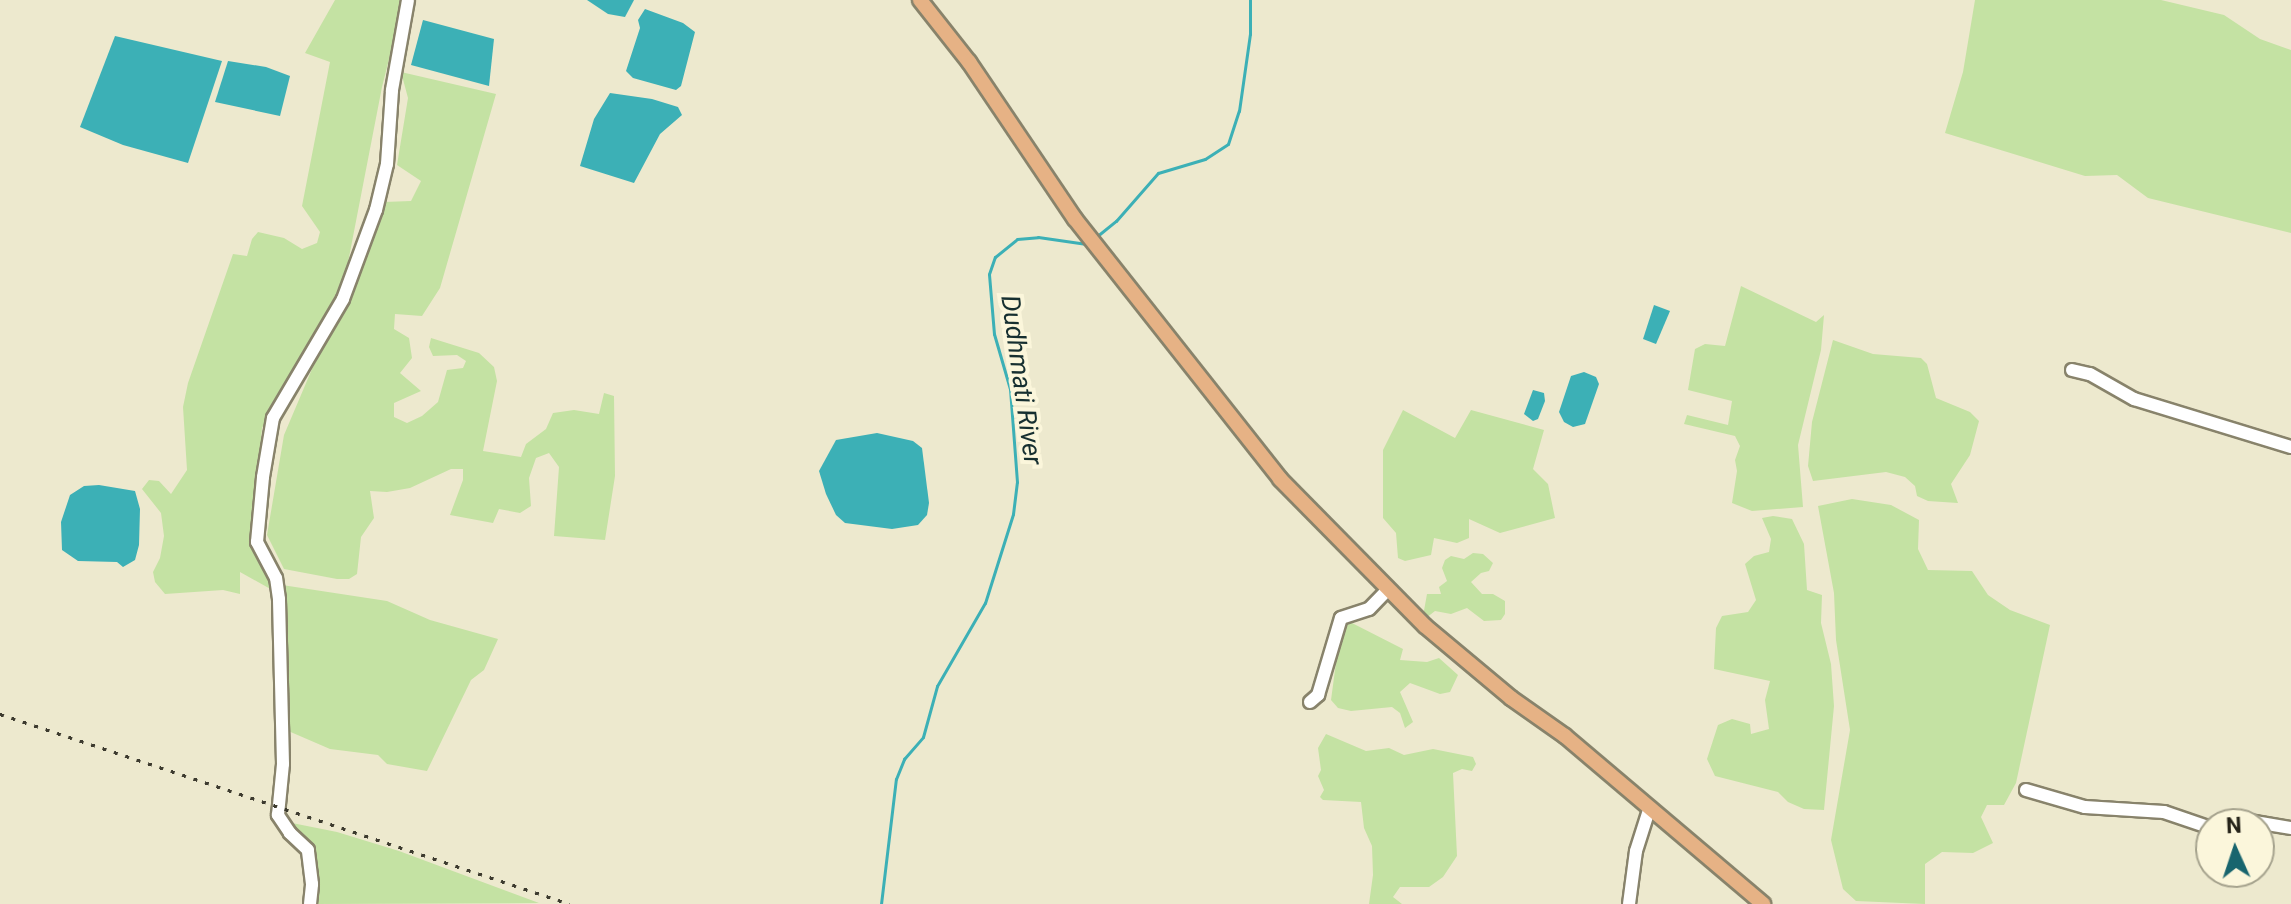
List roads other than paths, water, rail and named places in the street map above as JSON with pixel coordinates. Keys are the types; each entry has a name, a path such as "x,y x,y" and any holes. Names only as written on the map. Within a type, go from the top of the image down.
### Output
{"main road":[{"path":"920,0 969,62 1075,219 1280,479 1425,626 1511,698 1565,736 1763,904"}],"street":[{"path":"310,904 312,884 308,850 290,833 278,815 283,764 279,599 276,578 257,542 265,453 273,418 343,299 376,210 387,164 392,90 408,0"},
{"path":"2072,370 2090,374 2134,399 2291,447"},
{"path":"1310,702 1318,695 1341,618 1369,609 1388,589"},
{"path":"2026,790 2085,807 2150,809 2195,823"},
{"path":"1629,904 1636,851 1649,810"}],"water":[{"path":"587,0 634,0 625,17 608,14"},
{"path":"645,9 683,23 695,32 681,86 676,90 633,78 626,71 640,28 638,20"},
{"path":"423,20 494,39 489,86 411,65"},
{"path":"115,36 222,61 188,163 123,145 80,127"},
{"path":"228,61 266,67 290,76 280,116 215,102"},
{"path":"610,93 652,99 678,107 682,115 660,134 634,183 580,166 594,119"},
{"path":"1654,305 1670,311 1656,344 1643,339"},
{"path":"1584,372 1596,377 1599,384 1585,424 1573,427 1564,422 1559,412 1571,376"},
{"path":"1533,390 1544,393 1545,401 1538,419 1533,421 1524,414"},
{"path":"877,433 913,441 922,448 929,503 927,515 918,525 892,529 845,523 836,515 826,494 819,471 836,440"},
{"path":"99,485 135,491 140,509 139,545 135,560 123,567 117,562 78,561 62,550 61,522 70,495 84,486"}],"waterway":[{"name":"Dudhmati River","path":"1096,237 1116,221 1158,173 1205,159 1228,144 1239,111 1250,34 1250,0"},
{"name":"Dudhmati River","path":"881,904 896,779 904,759 923,737 937,686 985,603 1013,514 1017,482 1010,389 994,334 989,274 995,257 1017,239 1038,237 1087,244"}],"railway":[{"path":"0,714 570,904"}]}
